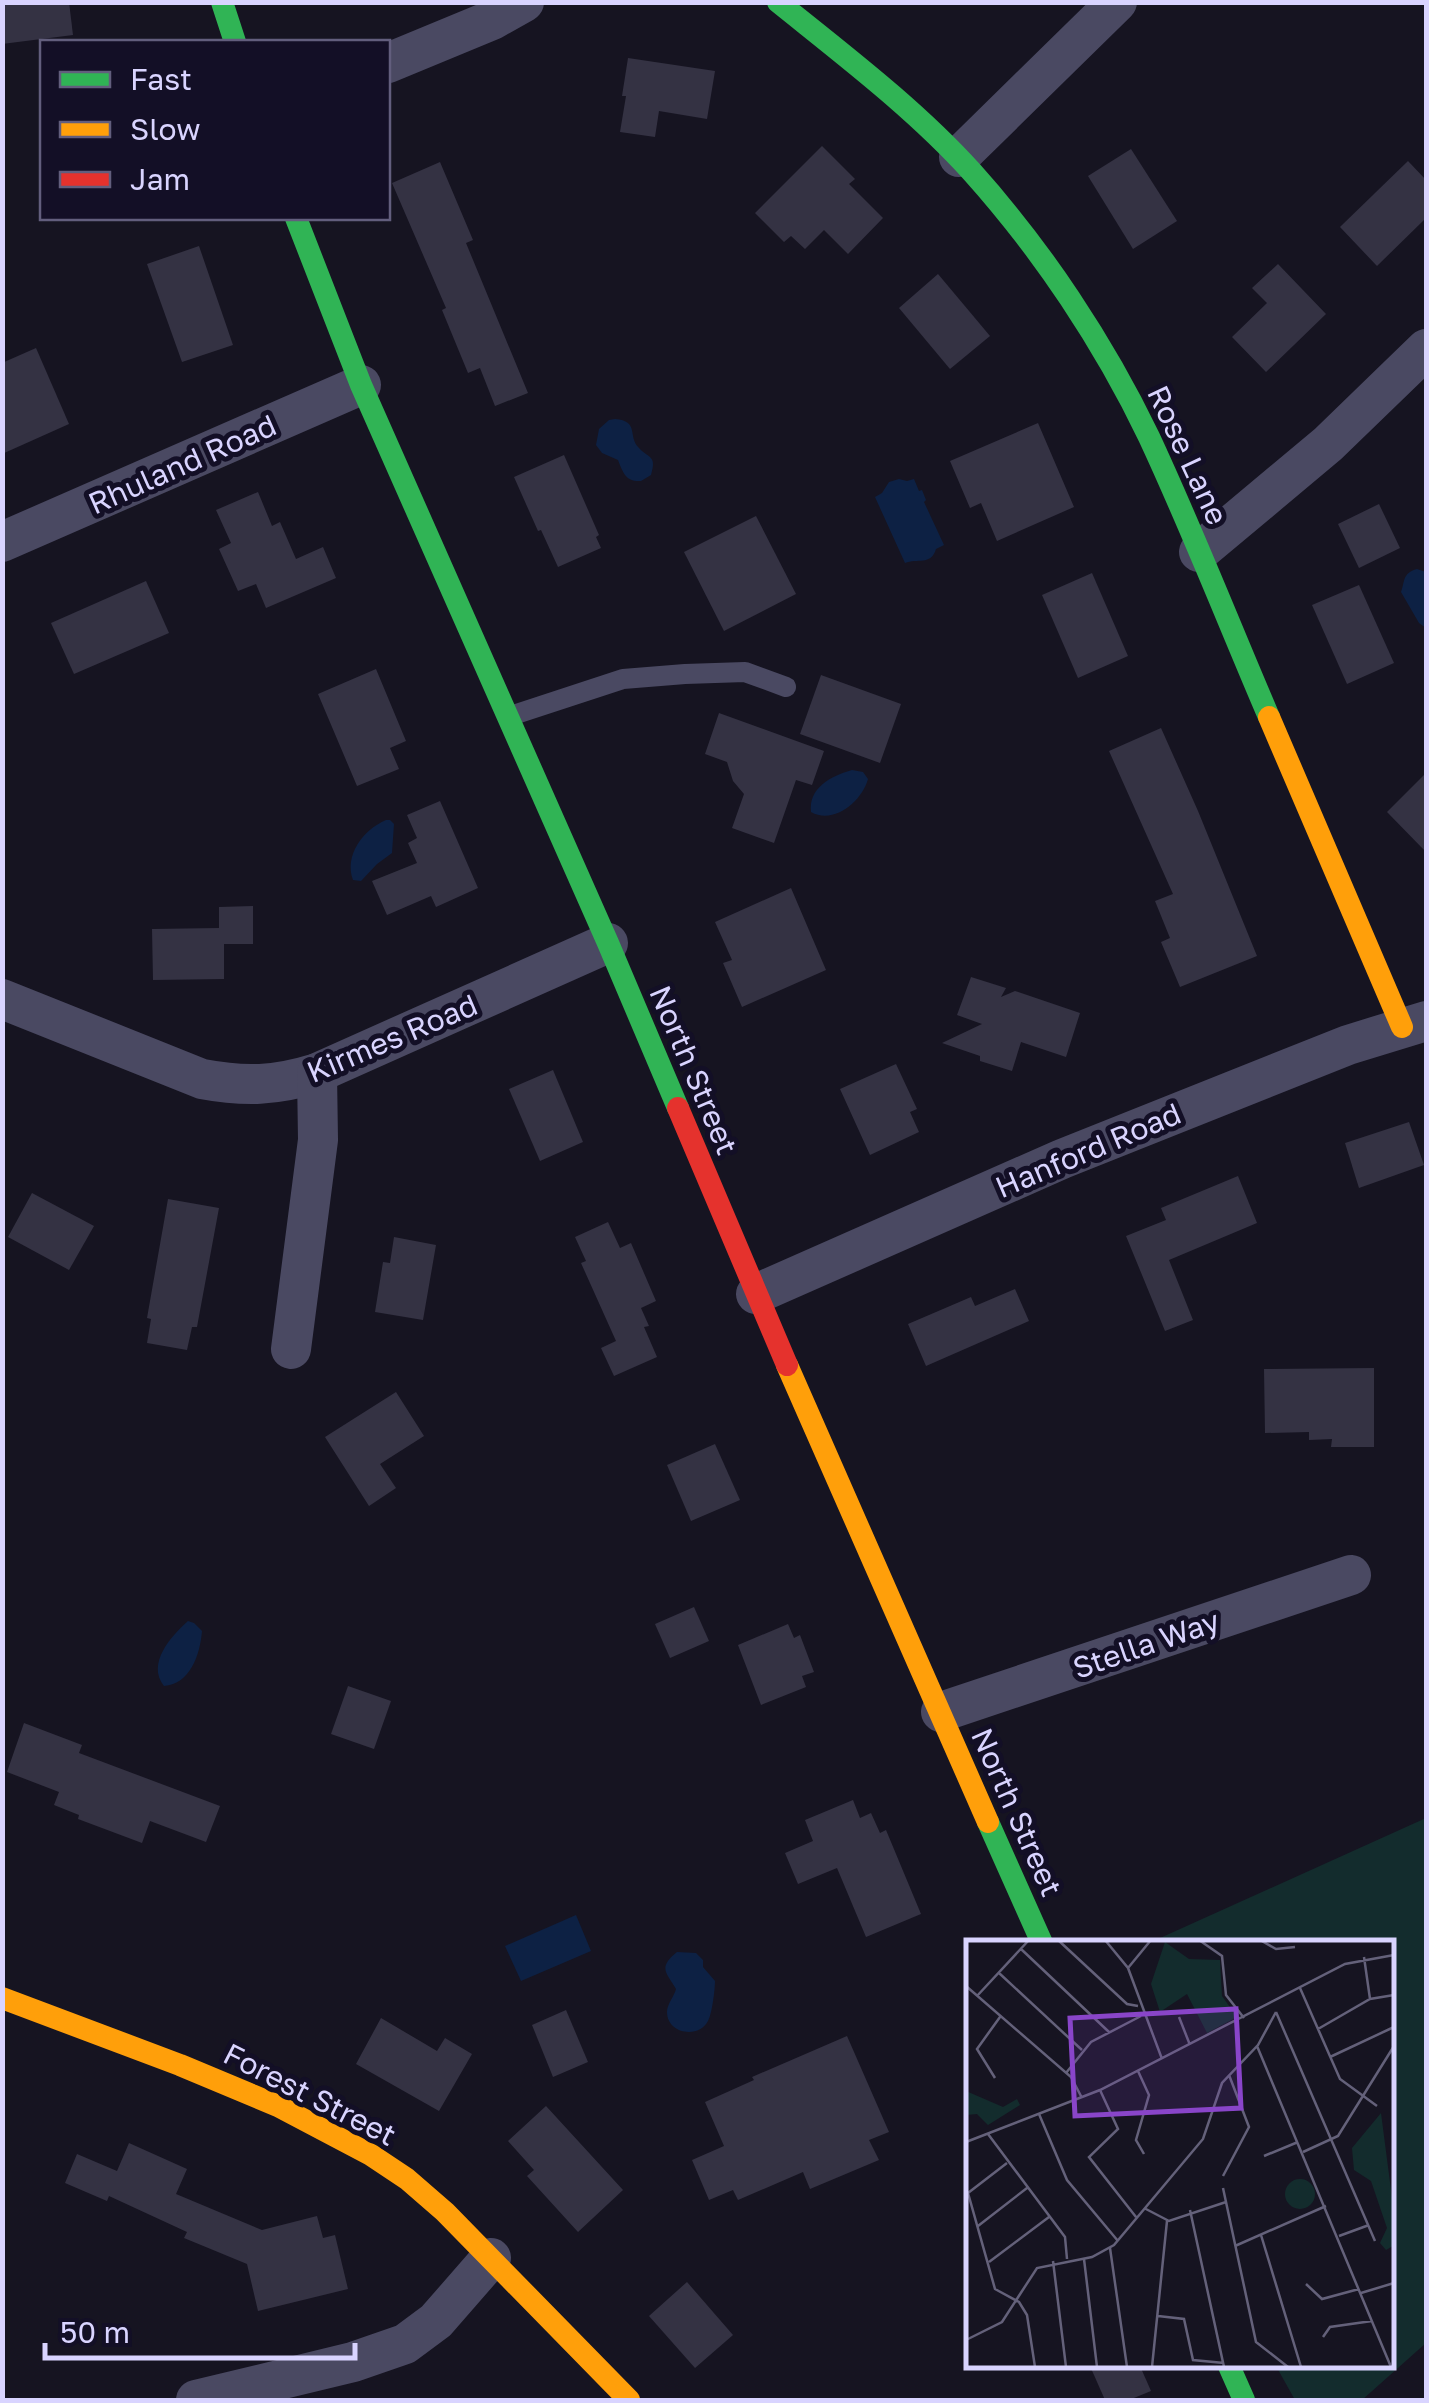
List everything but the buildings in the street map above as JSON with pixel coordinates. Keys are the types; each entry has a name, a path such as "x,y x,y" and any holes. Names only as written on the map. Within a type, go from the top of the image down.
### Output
{"street":[{"path":"222,2 234,40"},
{"path":"390,62 492,20 524,2"},
{"name":"Rose Lane","path":"778,2 959,158 1060,282 1093,335 1149,438 1414,1024"},
{"path":"959,158 1117,2"},
{"name":"North Street","path":"297,220 361,384 1041,1940"},
{"path":"1199,552 1328,444 1426,349"},
{"name":"Rhuland Road","path":"2,542 361,384"},
{"name":"Kirmes Road","path":"2,999 202,1079 258,1085 318,1073 608,944"},
{"name":"Hanford Road","path":"756,1294 1062,1160 1294,1066 1414,1024"},
{"path":"291,1348 318,1140 318,1073"},
{"name":"Stella Way","path":"940,1712 1350,1575"},
{"name":"Forest Street","path":"2,1998 180,2065 328,2130 372,2154 446,2212 629,2400"},
{"path":"196,2400 353,2362 405,2344 436,2321 490,2258"},
{"path":"1229,2368 1244,2400"}],"lane":[{"path":"508,717 624,679 745,672 786,687"}],"green space":[{"path":"1426,1818 1426,2343 1362,2400 1295,2400 1277,2368 1394,2368 1394,1940 1156,1940"}],"water":[{"path":"615,419 628,423 639,448 651,458 651,475 641,481 628,478 618,460 602,453 596,445 599,429"},
{"path":"914,479 919,491 922,490 944,545 927,560 905,563 875,497 889,482"},
{"path":"1417,569 1426,572 1426,628 1401,592 1406,575"},
{"path":"852,770 863,772 868,779 853,803 829,815 811,812 817,790"},
{"path":"386,820 394,824 392,853 361,881 353,880 353,853 370,830"},
{"path":"188,1621 202,1631 196,1658 181,1680 164,1686 159,1678 159,1660 168,1642"},
{"path":"576,1915 591,1951 521,1981 505,1946"},
{"path":"677,1952 696,1953 715,1981 708,2021 691,2032 678,2029 668,2019 668,2006 676,1989 666,1967"}],"traffic: fast":[{"path":"222,2 234,40"},
{"path":"778,2 879,84 950,149 1023,233 1070,298 1149,437 1269,717"},
{"path":"297,220 361,385 678,1108"},
{"path":"988,1822 1041,1940"},
{"path":"1230,2368 1244,2400"}],"traffic: slow":[{"path":"1269,717 1402,1027"},
{"path":"787,1365 988,1822"},
{"path":"2,1998 278,2106 371,2155 445,2212 629,2400"}],"traffic: jam":[{"path":"678,1108 787,1365"}]}
